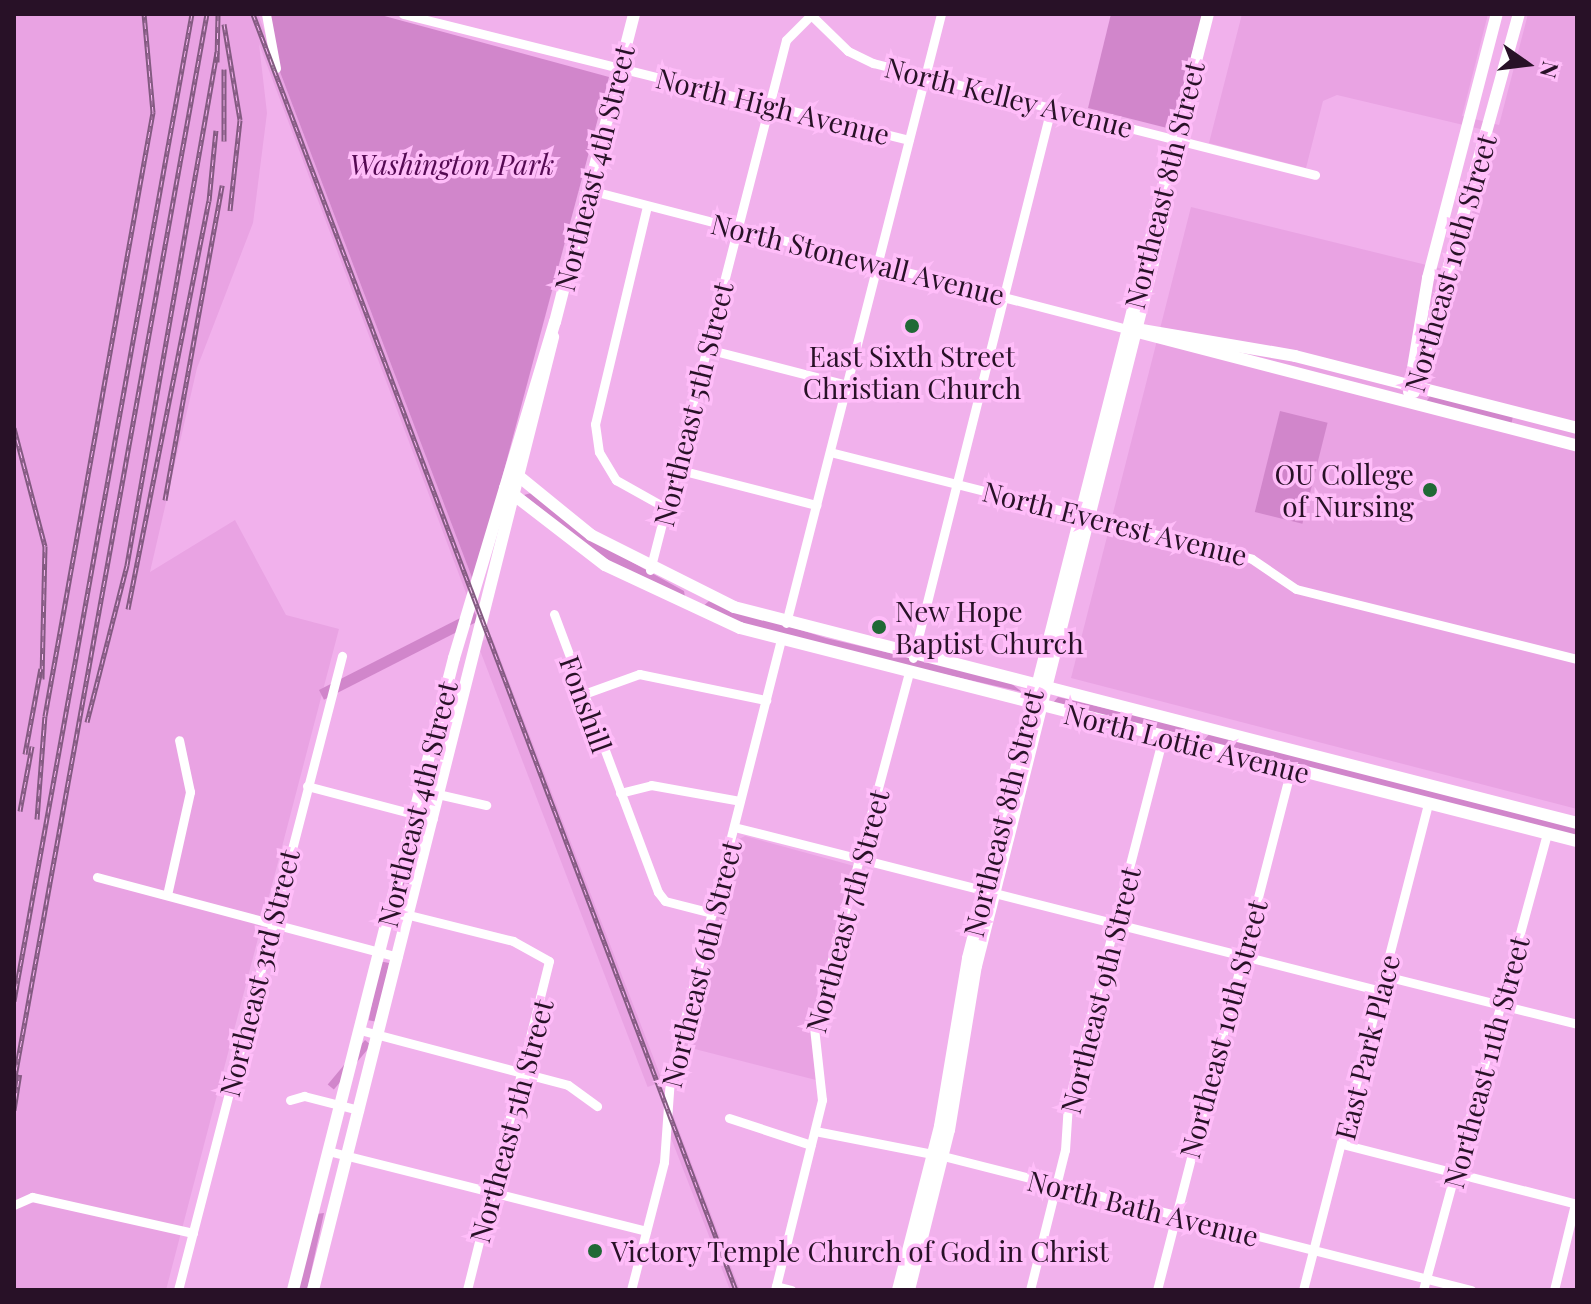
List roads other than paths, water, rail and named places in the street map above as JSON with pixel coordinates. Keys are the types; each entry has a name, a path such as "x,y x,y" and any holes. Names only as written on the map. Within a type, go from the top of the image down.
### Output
{"main road":[{"name":"Northeast 4th Street","path":"293,1290 420,790 555,322 634,14"},
{"name":"Northeast 8th Street","path":"1180,141 1208,14"},
{"name":"Northeast 8th Street","path":"909,1290 989,892 1215,14"},
{"name":"Northeast 10th Street","path":"1413,386 1428,278 1497,14"},
{"name":"Northeast 10th Street","path":"1409,404 1519,14"},
{"name":"Northeast 4th Street","path":"313,1290 522,479 555,322"},
{"name":"North Stonewall Avenue","path":"1133,329 1413,386 1577,428"},
{"name":"North Stonewall Avenue","path":"1133,329 1577,446"},
{"name":"North Lottie Avenue","path":"511,470 591,535 650,570 786,624 1577,823"},
{"name":"North Lottie Avenue","path":"505,488 542,519 658,595 781,640 1577,841"},
{"path":"509,529 519,518 542,519"},
{"name":"Northeast 8th Street","path":"898,1290 938,1157"},
{"path":"315,1202 334,1206"}],"street":[{"path":"266,14 276,68"},
{"name":"North High Avenue","path":"403,14 909,140"},
{"path":"786,624 941,14"},
{"name":"North Kelley Avenue","path":"811,15 856,56 1315,175"},
{"name":"Northeast 5th Street","path":"650,570 788,34 811,15"},
{"path":"913,658 1051,108"},
{"name":"North Stonewall Avenue","path":"589,190 1133,329"},
{"path":"647,206 595,424 599,452 616,480 666,508"},
{"path":"707,349 847,385"},
{"name":"North Everest Avenue","path":"830,452 1260,561 1296,589 1577,659"},
{"path":"676,469 816,505"},
{"name":"Fonshill","path":"554,614 581,695 620,793"},
{"name":"Northeast 6th Street","path":"631,1290 664,1162 670,1078 781,640"},
{"name":"Northeast 3rd Street","path":"178,1290 342,656"},
{"name":"Northeast 7th Street","path":"775,1288 815,1131 822,1089 811,1052 814,1027 909,672"},
{"path":"581,695 639,674 766,700"},
{"name":"Northeast 9th Street","path":"1030,1290 1054,1186 1068,1104 1163,736"},
{"path":"167,895 190,792 179,740"},
{"name":"Northeast 10th Street","path":"1157,1290 1291,769"},
{"path":"712,913 665,901 658,892 620,793 651,785 740,801"},
{"path":"307,786 433,819"},
{"path":"420,790 486,805"},
{"name":"East Park Place","path":"1303,1290 1428,804"},
{"path":"734,827 1381,991"},
{"name":"Northeast 11th Street","path":"1424,1285 1459,1174 1547,834"},
{"path":"97,877 398,957"},
{"path":"389,910 409,915"},
{"name":"Northeast 5th Street","path":"409,915 543,952 549,974 467,1290"},
{"path":"1385,976 1577,1024"},
{"path":"360,1030 568,1085 597,1106"},
{"path":"290,1100 359,1110"},
{"path":"729,1118 811,1145"},
{"name":"North Bath Avenue","path":"815,1131 938,1157 1175,1216 1424,1285 1471,1290"},
{"path":"1342,1144 1576,1204 1554,1290"},
{"path":"328,1151 646,1231"},
{"path":"14,1205 32,1197 193,1233"},
{"path":"775,1288 791,1290"}],"railway":[{"path":"37,819 45,716 153,112 144,14"},
{"path":"14,1001 192,14"},
{"path":"14,1082 207,14"},
{"path":"217,62 218,14"},
{"path":"253,14 736,1290"},
{"path":"224,24 240,120 230,210"},
{"path":"87,722 127,565 217,52"},
{"path":"224,69 224,141"},
{"path":"128,609 209,201 216,130"},
{"path":"165,500 222,185"},
{"path":"14,428 45,546 42,679"},
{"path":"25,754 41,668"},
{"path":"20,811 32,746"},
{"path":"14,1110 20,1074"}],"place":[{"name":"East Sixth Street Christian Church","path":"912,326"},
{"name":"OU College of Nursing","path":"1430,490"},
{"name":"New Hope Baptist Church","path":"879,627"},
{"name":"Victory Temple Church of God in Christ","path":"595,1251"}],"park label":[{"name":"Washington Park","path":"452,164"}]}
